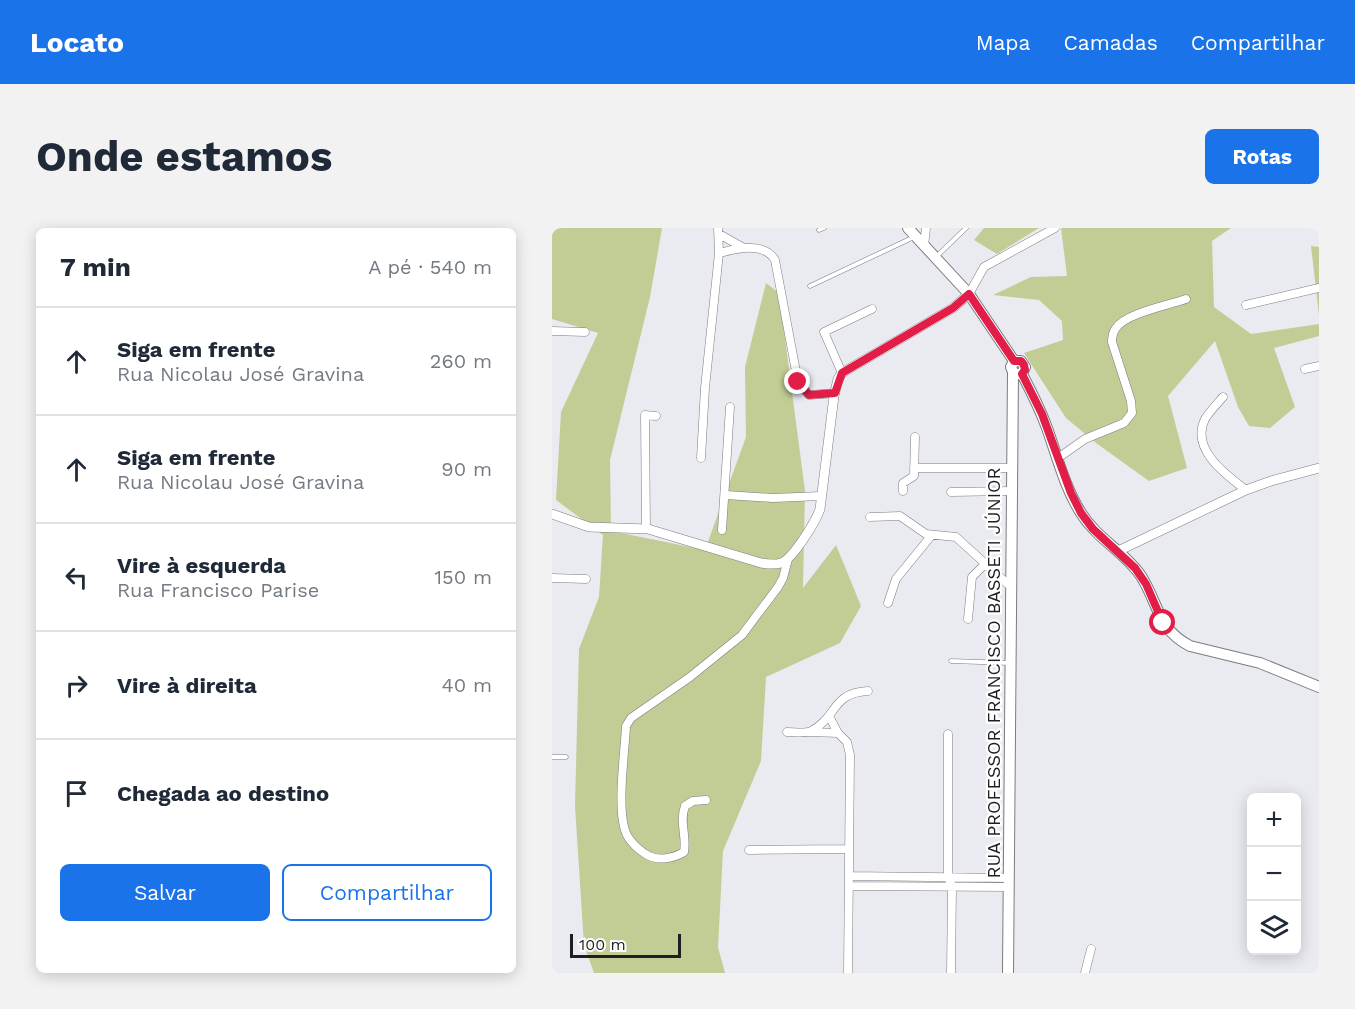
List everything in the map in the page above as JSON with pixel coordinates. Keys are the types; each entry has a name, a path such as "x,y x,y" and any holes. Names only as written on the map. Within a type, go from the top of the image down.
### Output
{"main road":[{"path":"911,232 969,294 1042,414 1081,513 1093,529 1141,576 1167,629 1181,641 1199,648 1250,660 1319,687"},
{"name":"RUA PROFESSOR FRANCISCO BASSETI JÚNIOR","path":"1008,973 1012,468 1016,369"}],"street":[{"path":"924,246 926,228"},
{"path":"706,801 693,801 685,806 681,815 686,843 684,852 672,858 658,858 647,856 637,848 627,835 621,809 626,726 631,718 690,677 742,635 778,587 788,559 817,519 835,393 842,373 953,308 969,294 984,267 1055,228"},
{"path":"718,231 744,248"},
{"path":"701,458 705,388 719,253 718,231"},
{"path":"719,253 744,248 772,254 798,382 809,395 835,393"},
{"path":"1246,305 1319,288"},
{"path":"1058,458 1085,439 1124,423 1132,413 1131,401 1112,342 1112,334 1116,327 1131,317 1186,298"},
{"path":"842,373 824,333 872,309"},
{"path":"552,331 585,332"},
{"path":"1305,369 1319,366"},
{"path":"1223,397 1205,419 1202,428 1204,446 1210,458 1219,468 1246,490"},
{"path":"722,530 730,407"},
{"path":"645,529 645,415 656,416"},
{"path":"903,491 903,483 914,476 915,437"},
{"path":"914,468 1012,468"},
{"path":"1118,551 1246,490 1271,480 1319,468"},
{"path":"951,492 1012,491"},
{"path":"726,495 773,498 821,496"},
{"path":"552,514 589,527 645,529 761,563 780,563 788,559"},
{"path":"870,517 900,516 921,532 932,536 956,537 1011,587"},
{"path":"888,603 896,579 932,536"},
{"path":"968,619 972,577 986,563"},
{"path":"552,578 586,579"},
{"path":"810,732 829,716 836,704 846,696 868,691"},
{"path":"829,716 838,733 847,742 850,755 848,973"},
{"path":"787,732 838,733"},
{"path":"948,734 948,877 952,887 951,973"},
{"path":"749,850 849,849"},
{"path":"849,876 948,877 1009,883"},
{"path":"849,886 952,887 1009,883"},
{"path":"1085,973 1090,949"}],"lane":[{"path":"935,257 966,228"},
{"path":"810,286 911,232"},
{"path":"951,661 1011,663"},
{"path":"552,757 566,757"}],"green space":[{"path":"552,228 662,228 650,297 610,460 611,531 705,550 746,437 745,367 766,283 779,293 805,491 803,588 836,545 861,606 840,643 766,677 761,761 723,851 718,947 725,973 594,973 584,945 575,806 579,649 599,597 603,535 556,500 561,412 598,333 552,319"},
{"path":"984,228 1039,228 997,254 974,240"},
{"path":"1061,228 1231,228 1212,241 1214,307 1251,334 1319,324 1319,336 1274,348 1295,407 1270,428 1249,426 1238,407 1215,341 1168,396 1187,468 1149,481 1096,443 1066,418 1024,353 1063,340 1062,321 1039,300 993,295 1031,277 1067,276"},
{"path":"1311,246 1319,247 1319,315"}],"route":[{"path":"798,382 809,395 835,393 842,373 953,308 969,294 1014,361 1021,361 1024,365 1025,370 1022,374 1042,414 1071,493 1081,513 1093,529 1135,568 1146,584 1163,623"}]}
